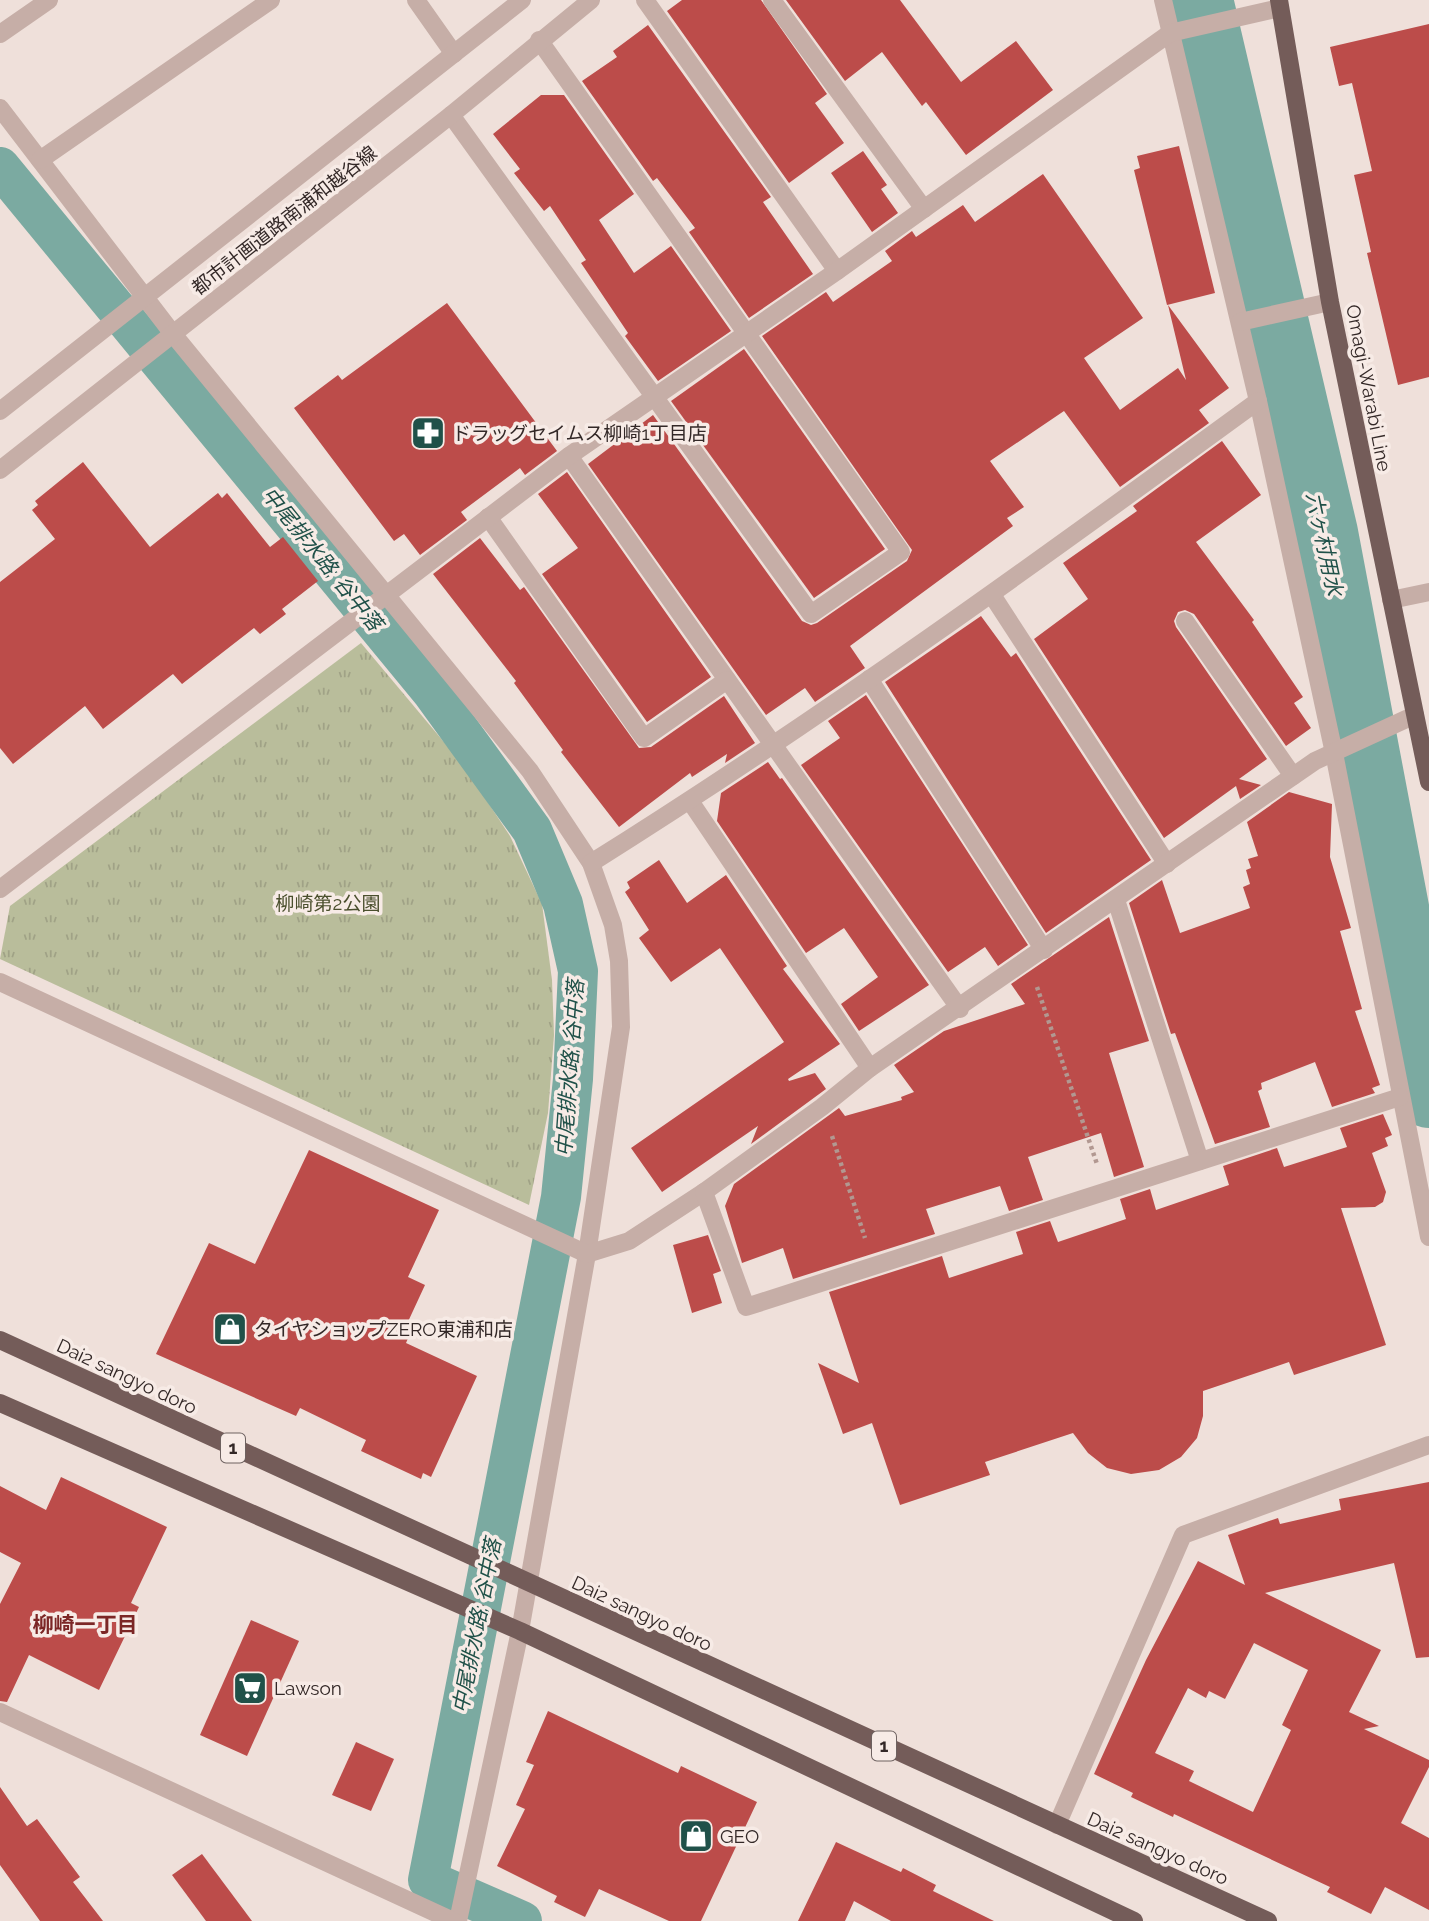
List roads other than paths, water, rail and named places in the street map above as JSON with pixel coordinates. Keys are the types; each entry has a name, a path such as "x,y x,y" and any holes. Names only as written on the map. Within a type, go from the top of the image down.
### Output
{"main road":[{"name":"Omagi-Warabi Line","path":"1279,4 1330,302 1429,782"},
{"name":"Dai2 sangyo doro","path":"0,1340 1268,1921"},
{"path":"0,1404 520,1631 1134,1921"}],"street":[{"path":"0,34 49,0"},
{"path":"40,160 271,0"},
{"path":"416,0 454,54"},
{"name":"都市計画道路南浦和越谷線","path":"0,411 522,0"},
{"name":"都市計画道路南浦和越谷線","path":"0,470 451,115 591,0"},
{"path":"645,0 837,271"},
{"path":"772,0 924,209"},
{"path":"1163,0 1258,401 1334,752 1429,1237"},
{"path":"0,889 385,593 569,456 837,271 1170,33 1279,4"},
{"path":"451,115 811,614 901,552 539,40"},
{"path":"0,108 40,160 139,302 385,593 530,771 591,863 613,925 619,961 621,1027 587,1254 520,1631 457,1917 0,1712"},
{"path":"1240,322 1330,302"},
{"path":"591,863 690,801 992,595 1258,401"},
{"path":"569,456 960,1009"},
{"path":"488,517 645,738 727,680"},
{"path":"1391,600 1429,592"},
{"path":"992,595 1167,864"},
{"path":"1185,621 1293,776"},
{"path":"869,679 1044,950"},
{"path":"0,982 587,1254 629,1241 704,1192 822,1107 870,1068 960,1009 1293,776 1334,752 1415,715"},
{"path":"690,801 870,1068"},
{"path":"1116,900 1200,1161"},
{"path":"704,1192 746,1307 1400,1097"},
{"path":"1057,1825 1183,1535 1429,1445"}],"waterway":[{"name":"六ヶ村用水","path":"1198,0 1323,533 1429,1093"},
{"name":"中尾排水路; 谷中落","path":"0,167 432,692 532,830 563,904 578,971 573,1079 561,1197 428,1880 522,1921"}],"place":[{"name":"ドラッグセイムス柳崎1丁目店","path":"428,433"},
{"name":"タイヤショップZERO東浦和店","path":"230,1329"},
{"name":"Lawson","path":"250,1688"},
{"name":"GEO","path":"696,1836"}],"district":[{"name":"柳崎一丁目","path":"85,1625"}],"park label":[{"name":"柳崎第2公園","path":"328,903"}]}
